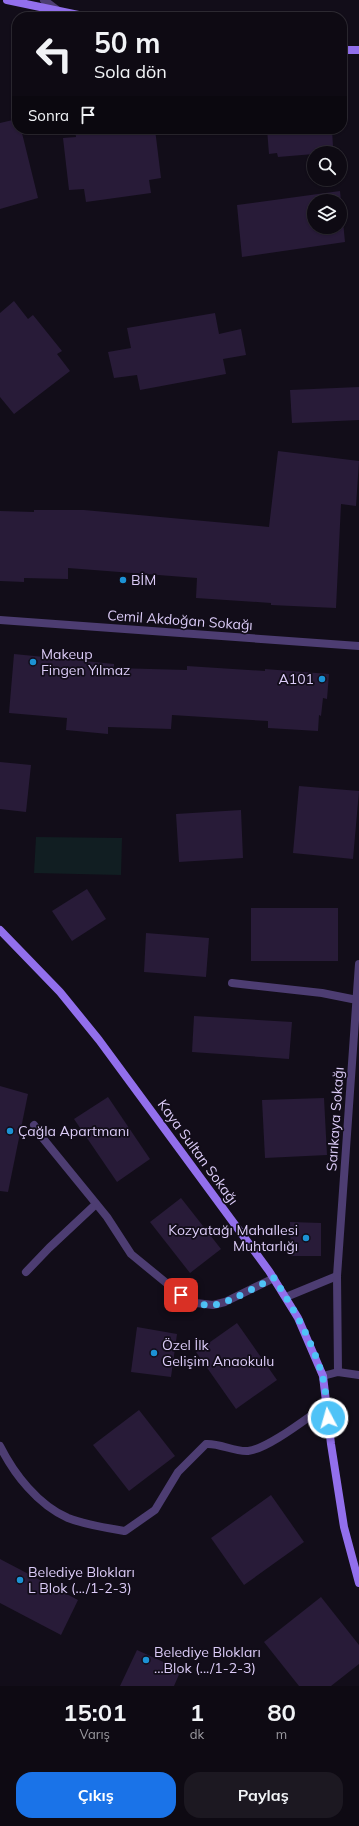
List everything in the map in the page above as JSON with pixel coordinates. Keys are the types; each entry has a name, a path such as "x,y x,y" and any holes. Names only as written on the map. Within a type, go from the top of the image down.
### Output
{"street":[{"path":"7,0 64,12"},
{"path":"44,0 55,9 64,12"},
{"path":"347,50 359,50"},
{"name":"Cemil Akdoğan Sokağı","path":"0,620 359,646"},
{"name":"Kaya Sultan Sokağı","path":"0,930 50,981 87,1024 274,1278 298,1318 323,1376 330,1444 344,1526 359,1583"},
{"name":"Sarıkaya Sokağı","path":"338,1372 337,1276 359,964"},
{"path":"232,983 322,992 357,1000"},
{"path":"34,1125 41,1136 107,1217 131,1254 181,1295 196,1303 213,1305 225,1302 274,1278"},
{"path":"26,1272 96,1204"},
{"path":"286,1297 337,1276"},
{"path":"323,1376 338,1372 359,1374"},
{"path":"0,1446 20,1480 44,1503 67,1517 96,1526 124,1531 154,1510 178,1472 206,1444 216,1443 248,1451 261,1446 326,1405"}],"shaded area":[{"path":"36,837 122,838 121,875 34,873"}],"building":[{"path":"12,120 12,134 22,134 38,198 0,209 0,123"},
{"path":"76,134 156,134 161,178 149,180 151,193 86,202 84,189 69,190 63,138 76,137"},
{"path":"267,134 332,134 333,146 307,146 307,155 278,157 277,153 269,154"},
{"path":"340,191 340,194 318,194"},
{"path":"307,195 307,234 344,234 345,242 242,257 237,205"},
{"path":"14,301 28,319 33,315 62,351 57,354 70,371 14,414 0,397 0,313"},
{"path":"215,313 219,334 241,329 246,355 223,359 226,374 140,390 137,375 114,378 108,352 131,348 127,328"},
{"path":"359,387 359,420 292,423 290,390"},
{"path":"278,451 359,461 356,506 341,504 336,608 271,605 271,603 196,598 197,578 68,568 68,579 24,578 24,582 0,581 0,511 34,512 34,510 84,510 269,527"},
{"path":"14,654 114,664 114,668 187,670 187,666 265,671 265,669 329,674 327,699 323,698 321,716 319,715 318,731 268,728 268,721 172,715 171,729 108,727 108,734 66,730 67,718 9,713"},
{"path":"0,762 31,765 26,812 0,809"},
{"path":"299,786 359,791 353,859 293,853"},
{"path":"241,810 243,858 179,862 176,814"},
{"path":"87,889 106,919 72,941 52,911"},
{"path":"251,908 338,908 338,961 251,961"},
{"path":"146,933 209,938 206,977 144,972"},
{"path":"194,1016 292,1022 289,1059 192,1052"},
{"name":"Çağla Apartmanı","path":"0,1086 28,1094 8,1192 0,1191"},
{"path":"108,1097 150,1159 117,1182 74,1119"},
{"path":"324,1098 327,1155 265,1158 262,1100"},
{"path":"181,1198 221,1249 190,1273 150,1222"},
{"path":"290,1222 321,1223 321,1256 291,1256"},
{"path":"237,1323 277,1380 236,1409 196,1352"},
{"name":"Özel İlk Gelişim Anaokulu","path":"137,1327 177,1334 171,1377 131,1372"},
{"path":"139,1410 175,1456 129,1491 93,1445"},
{"path":"271,1495 304,1542 244,1585 211,1538"},
{"name":"Belediye Blokları L Blok (.../1-2-3)","path":"0,1559 78,1600 61,1635 0,1603"},
{"path":"321,1597 359,1645 359,1664 331,1686 299,1686 264,1642"},
{"name":"Belediye Blokları ...Blok (.../1-2-3)","path":"137,1650 181,1670 174,1686 120,1686"}],"place":[{"name":"BİM","path":"123,580"},
{"name":"Makeup Fingen Yılmaz","path":"33,662"},
{"name":"A101","path":"322,679"},
{"name":"Çağla Apartmanı","path":"10,1131"},
{"name":"Kozyatağı Mahallesi Muhtarlığı","path":"306,1238"},
{"name":"Özel İlk Gelişim Anaokulu","path":"154,1353"},
{"name":"Belediye Blokları L Blok (.../1-2-3)","path":"20,1580"},
{"name":"Belediye Blokları ...Blok (.../1-2-3)","path":"146,1660"}],"route":[{"path":"181,1295 196,1303 213,1305 225,1302 274,1278 298,1318 323,1376 328,1418"}]}
